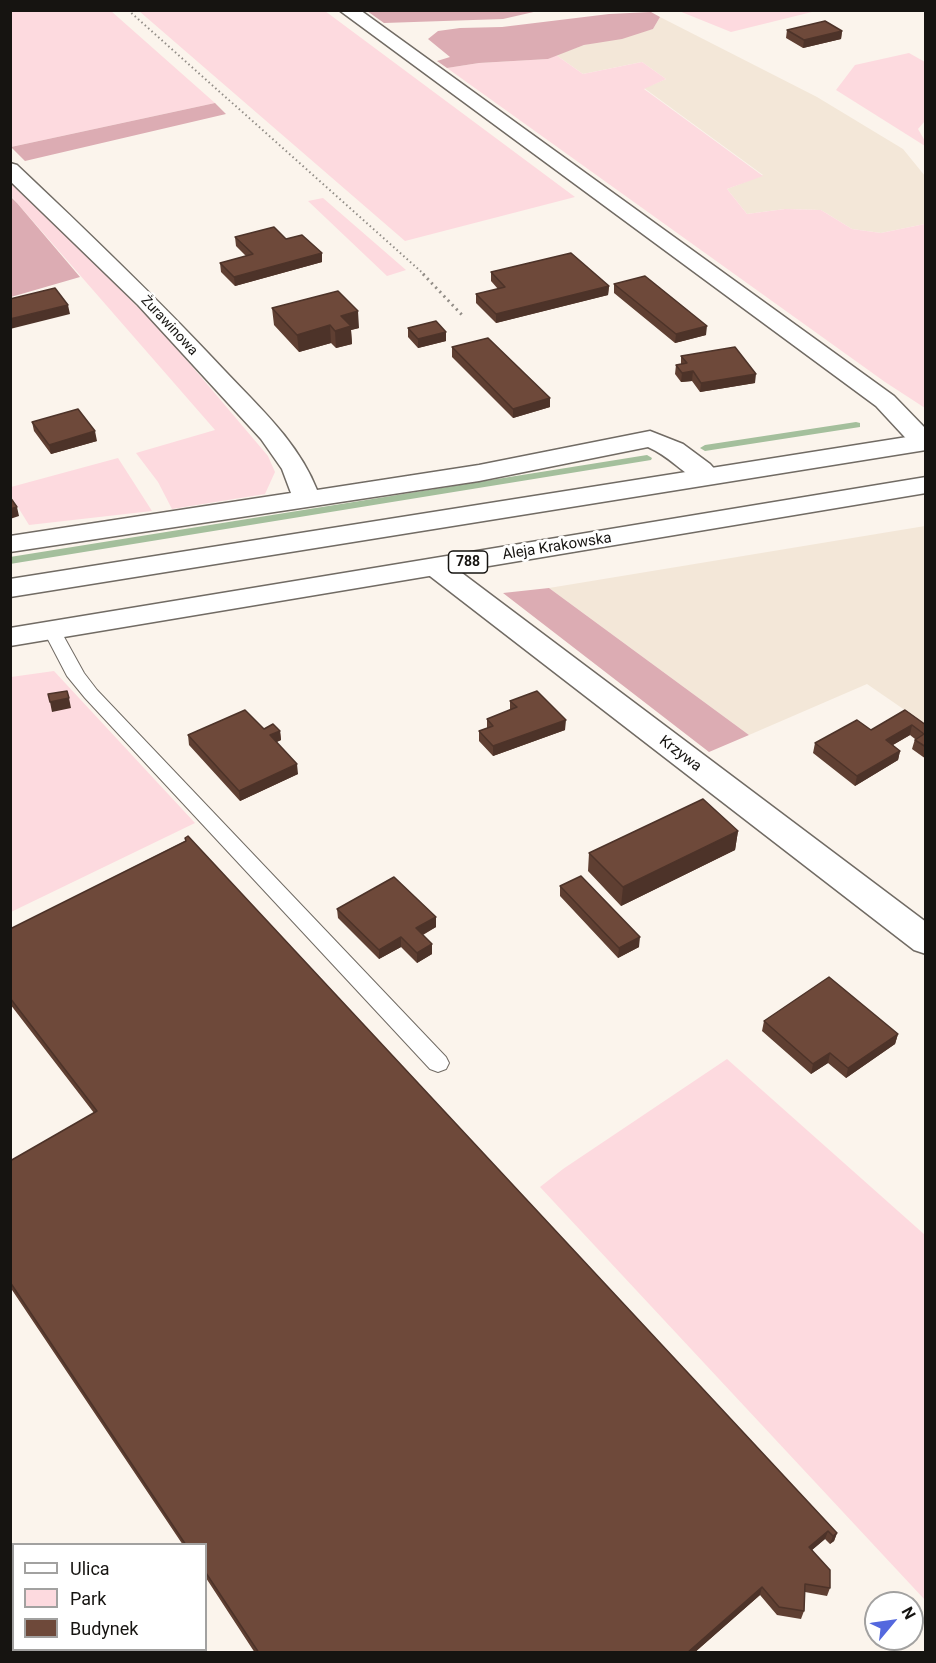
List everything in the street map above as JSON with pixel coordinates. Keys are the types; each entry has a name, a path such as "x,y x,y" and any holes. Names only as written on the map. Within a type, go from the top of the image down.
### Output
{"street":[{"path":"348,10 885,400 924,442"},
{"name":"Żurawinowa","path":"10,169 146,300 270,434 295,468 308,499"},
{"path":"10,544 479,473 650,439 665,443 707,475"},
{"path":"10,588 924,442"},
{"name":"Aleja Krakowska","path":"10,637 926,485"},
{"name":"Krzywa","path":"436,567 926,940"}],"lane":[{"path":"52,630 76,676 91,694 438,1063"}],"path":[{"path":"128,10 415,265 463,316"}],"shaded area":[{"path":"367,11 538,11 503,19 384,23"},
{"path":"651,12 660,17 653,29 622,39 584,45 548,59 479,63 447,68 437,61 450,57 428,39 438,31 460,28 502,27 609,14"},
{"path":"660,17 817,97 903,149 925,176 925,224 881,233 852,229 821,210 785,209 747,214 727,189 763,175 644,88 666,79 642,62 583,74 556,55 584,45 653,29"},
{"path":"215,103 226,114 25,161 11,147"},
{"path":"10,196 17,203 80,277 11,297"},
{"path":"925,526 925,724 867,684 749,735 549,588"},
{"path":"549,588 749,735 709,752 503,593"}],"green space":[{"path":"10,11 111,11 215,103 11,147"},
{"path":"139,11 325,11 575,197 405,241"},
{"path":"679,11 816,11 731,32"},
{"path":"909,53 925,62 925,121 918,129 925,141 925,146 836,90 855,65"},
{"path":"556,55 583,74 642,62 666,79 644,89 763,176 727,189 747,214 785,209 821,210 852,229 881,233 925,224 925,408 885,382 447,68 479,63 548,59"},
{"path":"10,177 168,338 268,456 275,472 265,494 172,509 158,482 136,453 215,430 11,196"},
{"path":"323,198 406,270 387,276 308,201"},
{"path":"118,458 152,511 29,525 11,496 11,487"},
{"path":"54,671 195,823 11,912 11,677"},
{"path":"727,1059 925,1235 925,1600 924,1591 917,1591 540,1187 563,1169"}],"building":[{"path":"825,21 842,31 804,40 787,30"},
{"path":"274,227 286,239 302,235 322,253 234,277 220,263 253,254 235,237"},
{"path":"571,253 609,286 496,314 476,294 505,287 491,272"},
{"path":"645,276 707,326 676,334 614,284"},
{"path":"55,288 68,305 10,319 10,299"},
{"path":"338,291 358,311 341,316 351,326 335,331 330,325 297,335 272,308"},
{"path":"436,321 446,332 418,339 408,328"},
{"path":"488,338 550,398 513,409 452,347"},
{"path":"735,347 756,374 701,383 693,371 682,373 676,365 687,363 681,356"},
{"path":"78,409 95,431 49,445 32,422"},
{"path":"10,497 17,507 10,509"},
{"path":"67,691 69,698 50,702 48,694"},
{"path":"537,691 566,720 493,746 479,731 493,726 487,719 517,707 510,701"},
{"path":"245,710 264,729 273,724 280,731 270,735 297,764 239,791 188,735"},
{"path":"905,710 926,725 926,747 915,740 924,734 912,725 886,740 900,751 857,776 815,743 857,720 871,730"},
{"path":"703,799 738,831 623,887 589,853"},
{"path":"188,836 837,1533 833,1536 828,1531 809,1547 830,1570 830,1588 805,1584 804,1611 779,1607 762,1587 687,1653 259,1653 207,1575 207,1543 185,1543 10,1282 10,1161 97,1111 10,998 10,929 186,841 185,838"},
{"path":"581,876 640,937 619,948 560,886"},
{"path":"394,877 436,917 416,928 432,944 417,953 401,937 379,950 337,909"},
{"path":"829,977 898,1034 848,1068 830,1053 813,1064 764,1021"}],"waterway":[{"path":"705,448 856,425"},
{"path":"10,561 647,458"}]}
